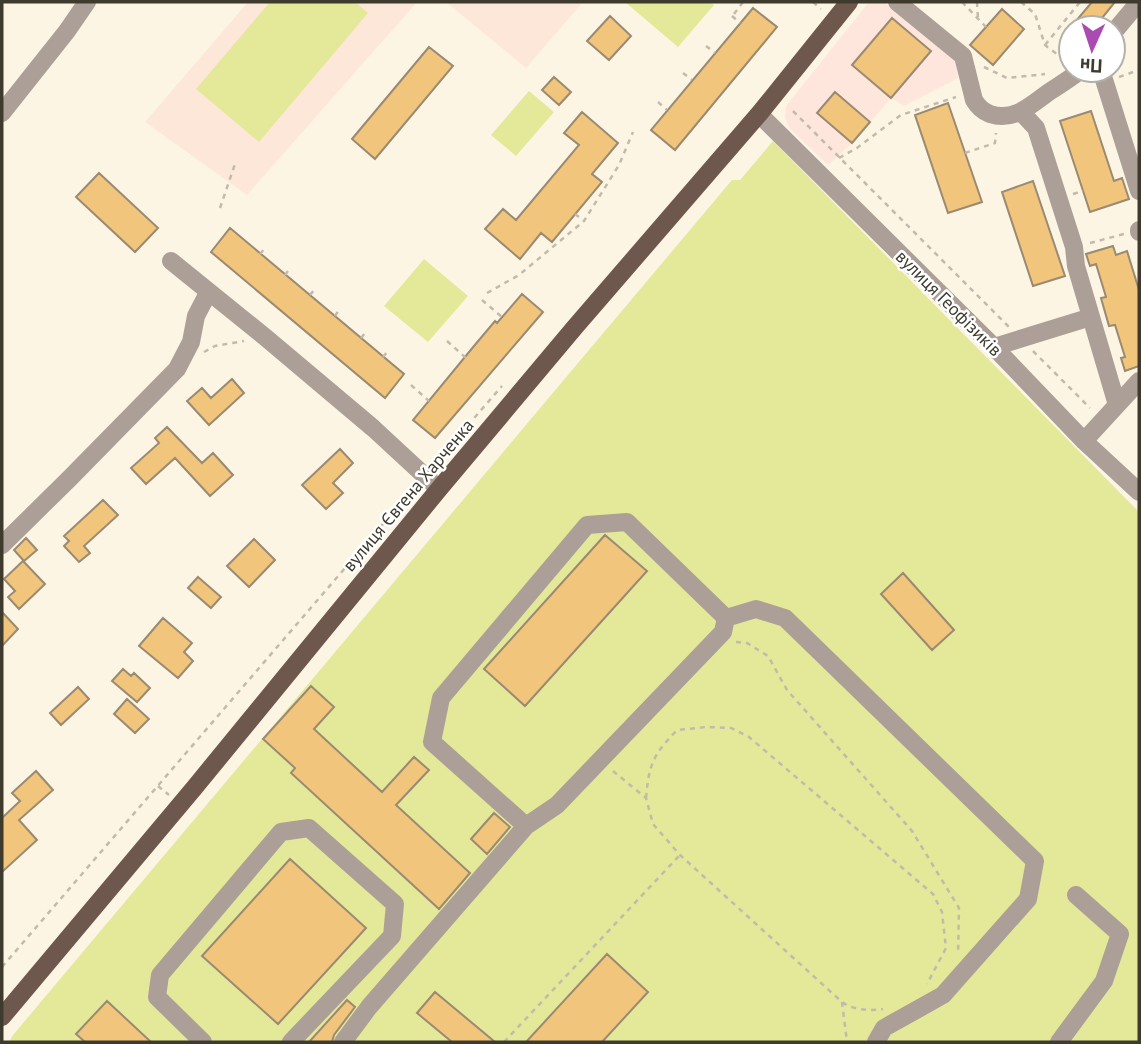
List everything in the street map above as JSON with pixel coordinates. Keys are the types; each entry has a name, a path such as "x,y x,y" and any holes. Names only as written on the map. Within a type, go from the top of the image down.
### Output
{"main road":[{"name":"вулиця Євгена Харченка","path":"2,1017 439,489 759,114 849,2"}],"street":[{"path":"2,113 67,32 87,2"},
{"path":"897,2 963,56 977,106 984,112 997,116 1021,112 1061,84"},
{"path":"1127,16 1139,2"},
{"path":"1106,84 1139,191"},
{"path":"1021,112 1036,128 1074,247 1076,266 1117,405"},
{"name":"вулиця Геофізиків","path":"759,114 1084,441 1139,492"},
{"path":"171,261 373,428 439,489"},
{"path":"2,545 177,369 191,342 196,316 208,293"},
{"path":"994,348 1091,317"},
{"path":"1084,441 1139,381"},
{"path":"526,826 432,742 441,698 587,525 627,522 726,618"},
{"path":"726,618 756,609 785,618 1035,860 1028,899 943,995 884,1028 876,1042"},
{"path":"343,1042 369,1007 526,826 557,806 723,632 726,618"},
{"path":"203,1042 157,997 160,975 281,832 309,828 395,904 392,936 291,1042"},
{"path":"1062,1041 1104,981 1120,934 1076,895"}],"path":[{"path":"740,23 733,15 744,2"},
{"path":"962,2 986,27"},
{"path":"977,2 978,19"},
{"path":"1021,2 1035,14 1045,46 1057,55"},
{"path":"1045,46 1080,2"},
{"path":"706,46 715,53"},
{"path":"963,56 1007,78"},
{"path":"683,73 692,80"},
{"path":"839,158 901,115 972,92"},
{"path":"658,102 667,110"},
{"path":"793,111 1103,420"},
{"path":"965,153 995,143 997,116"},
{"path":"487,293 519,275 584,221 619,165 633,132"},
{"path":"220,208 236,164"},
{"path":"575,214 584,221"},
{"path":"1074,247 1139,231"},
{"path":"260,254 266,247"},
{"path":"285,275 290,268"},
{"path":"310,295 315,289"},
{"path":"482,300 502,317"},
{"path":"335,316 339,310"},
{"path":"361,338 366,332"},
{"path":"177,369 215,346 265,337"},
{"path":"447,341 466,358"},
{"path":"383,357 388,351"},
{"path":"2,967 503,384"},
{"path":"411,385 429,401"},
{"path":"713,641 747,643 768,656 787,690 912,831 959,908 958,962"},
{"path":"892,1008 872,1010 847,1006 680,855 653,824 646,798 648,771 660,748 677,730 731,728 749,737 933,894 942,912 946,948 926,986"},
{"path":"600,760 646,798"},
{"path":"504,1042 680,855"},
{"path":"842,1002 846,1042"}],"shaded area":[{"path":"248,2 417,2 247,195 145,122"},
{"path":"446,2 583,2 526,68"},
{"path":"869,2 884,2 956,61 958,78 904,106 891,98 852,143 828,165 789,128 785,116 786,106"}],"green space":[{"path":"270,2 355,2 368,13 259,142 196,89"},
{"path":"625,2 710,2 714,5 678,47"},
{"path":"529,91 554,112 516,156 491,135"},
{"path":"773,141 1139,512 1139,1042 9,1042 732,180 740,180"},
{"path":"424,259 468,296 428,342 384,306"}],"building":[{"path":"1092,2 1115,2 1105,14 1082,14"},
{"path":"753,8 777,27 675,150 651,130"},
{"path":"1002,9 1024,29 993,65 970,45"},
{"path":"610,16 631,36 609,60 587,41"},
{"path":"892,18 931,51 891,98 852,65"},
{"path":"429,47 453,66 375,159 352,139"},
{"path":"554,77 571,92 559,105 542,90"},
{"path":"835,92 870,122 852,143 817,113"},
{"path":"948,103 982,202 948,213 915,115"},
{"path":"1091,111 1114,181 1122,178 1129,199 1090,212 1060,121"},
{"path":"582,112 618,143 592,174 602,182 552,242 541,233 520,259 485,229 503,209 516,220 579,145 564,133"},
{"path":"99,173 158,228 135,252 76,197"},
{"path":"1033,181 1065,276 1033,286 1002,192"},
{"path":"230,228 404,374 385,398 211,252"},
{"path":"1113,246 1116,255 1127,251 1139,290 1139,366 1125,371 1121,358 1125,357 1115,325 1109,326 1101,298 1106,297 1096,264 1090,266 1086,254"},
{"path":"522,294 543,312 435,438 413,420 495,321 497,323"},
{"path":"232,379 244,393 209,425 187,401 202,388 211,398"},
{"path":"167,427 202,463 213,453 233,475 210,496 175,458 146,484 131,468 159,443 155,438"},
{"path":"340,449 353,463 333,483 343,493 326,509 302,485"},
{"path":"103,500 118,515 84,546 90,553 79,562 64,546 69,541 64,536"},
{"path":"605,535 647,571 525,706 484,669"},
{"path":"26,538 37,550 24,561 14,550"},
{"path":"254,539 275,560 249,587 227,566"},
{"path":"23,561 45,584 19,609 8,597 15,591 4,579"},
{"path":"903,573 954,630 932,650 881,594"},
{"path":"198,577 221,597 211,608 188,588"},
{"path":"2,612 18,629 2,646"},
{"path":"163,618 192,643 184,652 193,661 178,678 139,646"},
{"path":"123,669 131,676 134,673 150,688 137,702 112,681"},
{"path":"311,686 334,707 314,729 382,792 414,757 429,770 396,805 470,873 439,909 291,773 295,768 263,739"},
{"path":"78,687 89,699 61,725 50,713"},
{"path":"127,699 149,719 135,733 114,714"},
{"path":"36,771 53,790 19,820 37,840 2,872 2,818 20,801 12,793"},
{"path":"494,813 510,827 487,854 471,839"},
{"path":"290,859 366,928 278,1024 202,956"},
{"path":"607,954 648,992 602,1042 526,1042"},
{"path":"435,992 495,1042 452,1042 417,1013"},
{"path":"347,1000 355,1007 334,1035 332,1042 309,1042"},
{"path":"107,1001 151,1042 85,1042 76,1034"}]}
